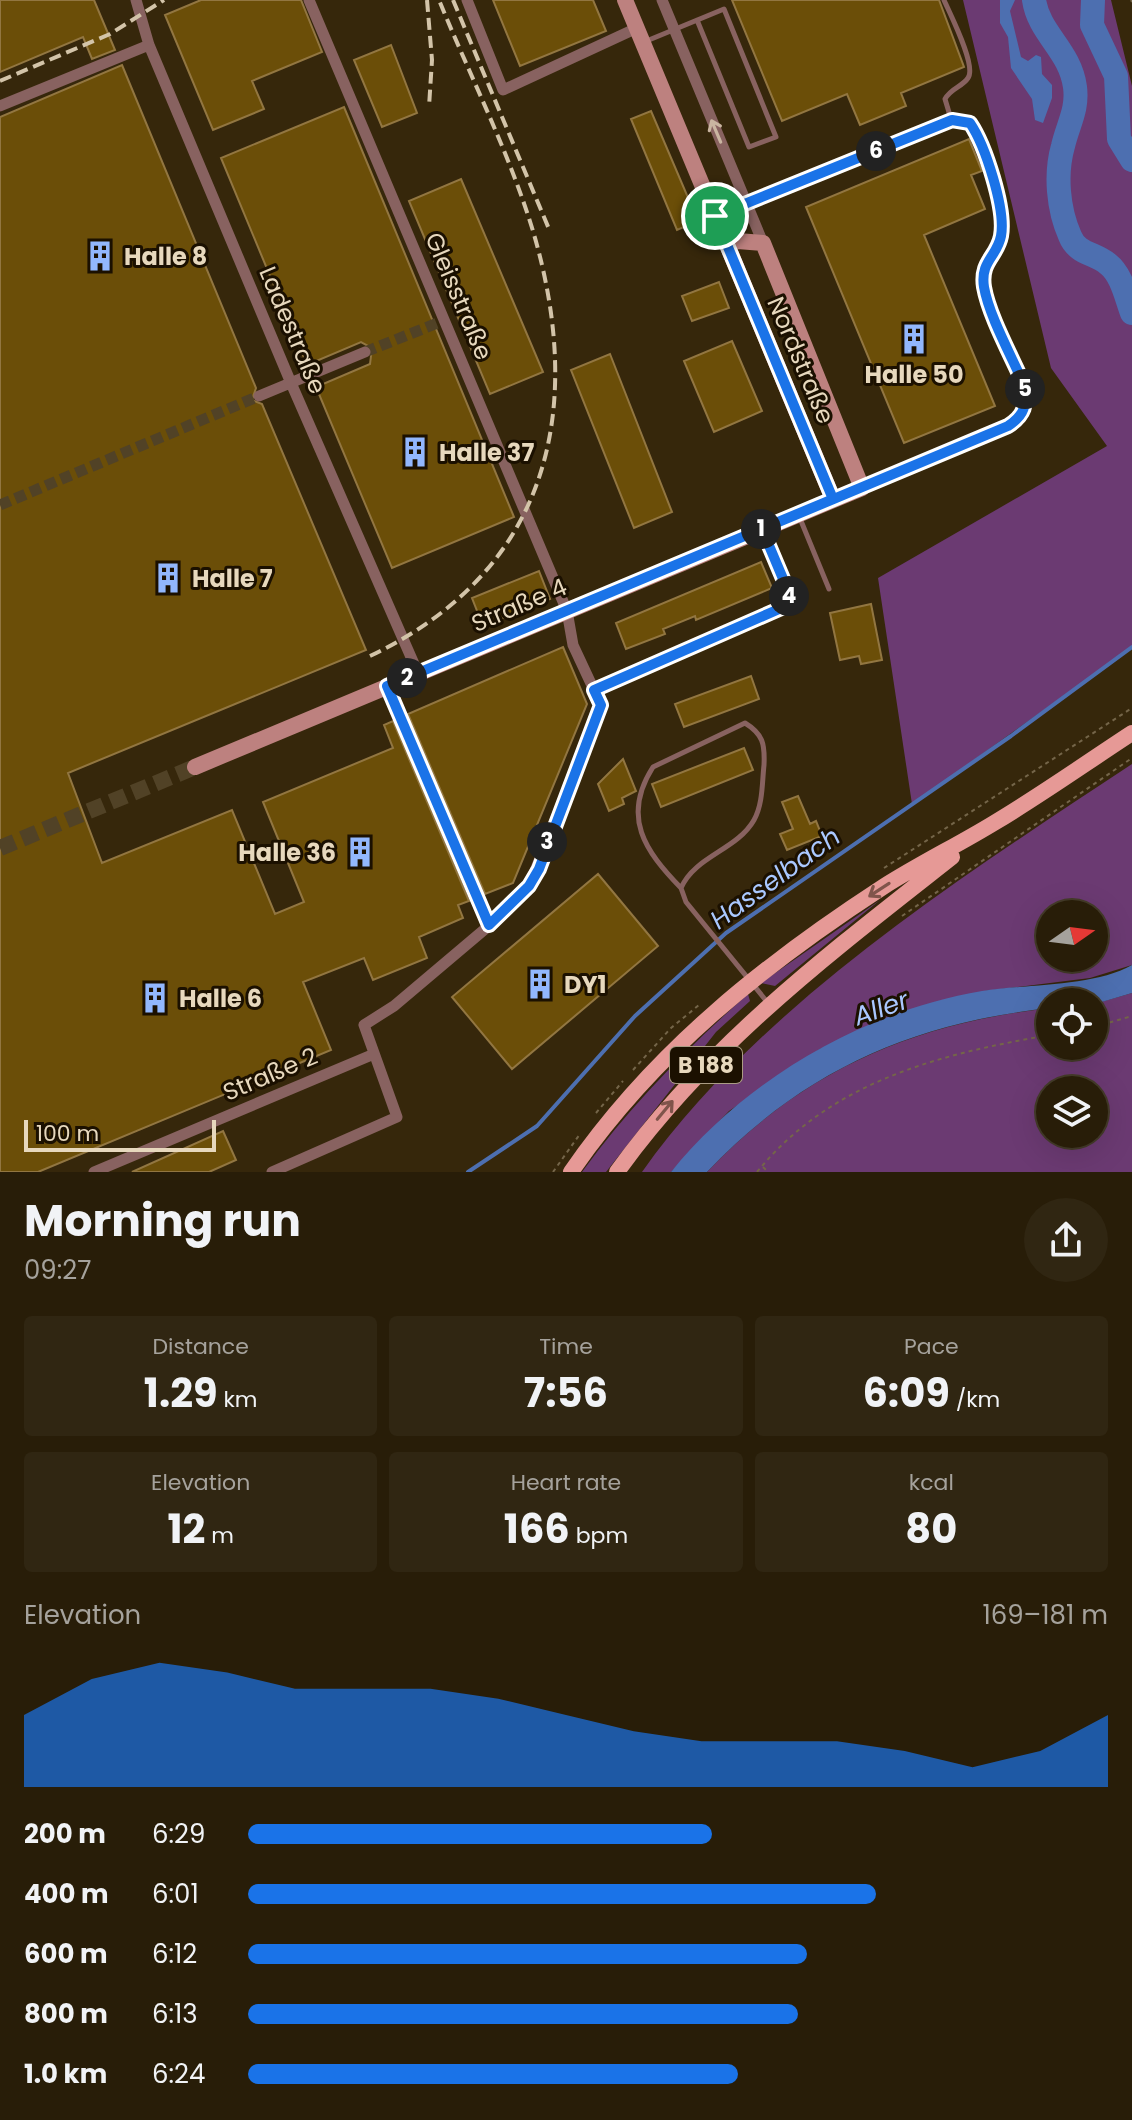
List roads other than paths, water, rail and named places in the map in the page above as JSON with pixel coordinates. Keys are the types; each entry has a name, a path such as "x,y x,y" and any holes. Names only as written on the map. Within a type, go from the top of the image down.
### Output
{"main road":[{"name":"B 188","path":"571,1172 635,1088 679,1042 752,980 885,886 995,823 1132,733"},
{"name":"B 188","path":"617,1172 681,1091 769,1004 995,823"}],"street":[{"name":"Ladestraße","path":"136,0 149,45 291,383 418,673"},
{"name":"Gleisstraße","path":"309,0 567,611 573,645 594,690"},
{"path":"467,0 503,90 640,35"},
{"name":"Nordstraße","path":"625,0 833,499"},
{"name":"Nordstraße","path":"662,0 862,488"},
{"path":"0,106 149,45"},
{"path":"715,216 952,120 970,123 981,139 996,188 1001,236 983,268 985,290 1024,385 1026,401 1021,418 862,488"},
{"path":"725,240 763,243"},
{"path":"259,396 365,352"},
{"name":"Straße 4","path":"195,767 862,488"},
{"path":"272,1172 397,1117 364,1025 394,1006 489,925 529,886 539,869 601,705 594,690 786,606 789,593 762,529"},
{"path":"387,686 489,925"},
{"name":"Straße 2","path":"94,1172 374,1054"}],"lane":[{"path":"944,0 971,73 967,80 950,90 945,99 952,120"},
{"path":"640,35 674,29 724,9 776,137 749,147 697,20"},
{"path":"798,514 829,589"},
{"path":"681,888 688,873 746,831 755,819 762,794 765,745 758,731 745,723 653,767 645,780 638,804 640,829 651,857 681,888 686,902 769,1004"}],"water":[{"path":"1000,0 1015,0 1010,11 1021,57 1028,61 1036,55 1041,57 1042,74 1052,85 1052,98 1043,123 1035,120 1032,99 1011,68 1008,37 1000,23"},
{"path":"1132,965 1132,993 1108,1000 1108,988 1036,988 1036,1010 952,1026 863,1058 821,1080 782,1106 707,1172 671,1172 701,1138 771,1079 810,1054 852,1033 938,1001 982,991 1079,981"}],"waterway":[{"path":"1034,0 1042,23 1067,63 1075,87 1074,110 1059,168 1059,191 1066,226 1077,246 1103,260 1117,274 1132,313"},
{"name":"Aller","path":"1093,0 1092,25 1116,76 1119,139 1132,160"},
{"name":"Hasselbach","path":"468,1172 537,1126 635,1016 726,933 1011,736 1132,647"}],"tunnel":[{"path":"365,352 445,320"},
{"path":"0,505 259,396"},
{"path":"0,848 195,767"}],"railway":[{"path":"0,81 110,34 164,0"},
{"path":"427,0 432,60 429,107"},
{"path":"370,656 431,621 478,579 514,532 538,479 552,422 555,361 549,297 533,231 501,143 439,0"},
{"path":"453,0 549,229"}],"place":[{"name":"Halle 8","path":"100,256"},
{"name":"Halle 50","path":"914,339"},
{"name":"Halle 37","path":"415,452"},
{"name":"Halle 7","path":"168,578"},
{"name":"Halle 36","path":"360,852"},
{"name":"DY1","path":"540,984"},
{"name":"Halle 6","path":"155,998"}]}
